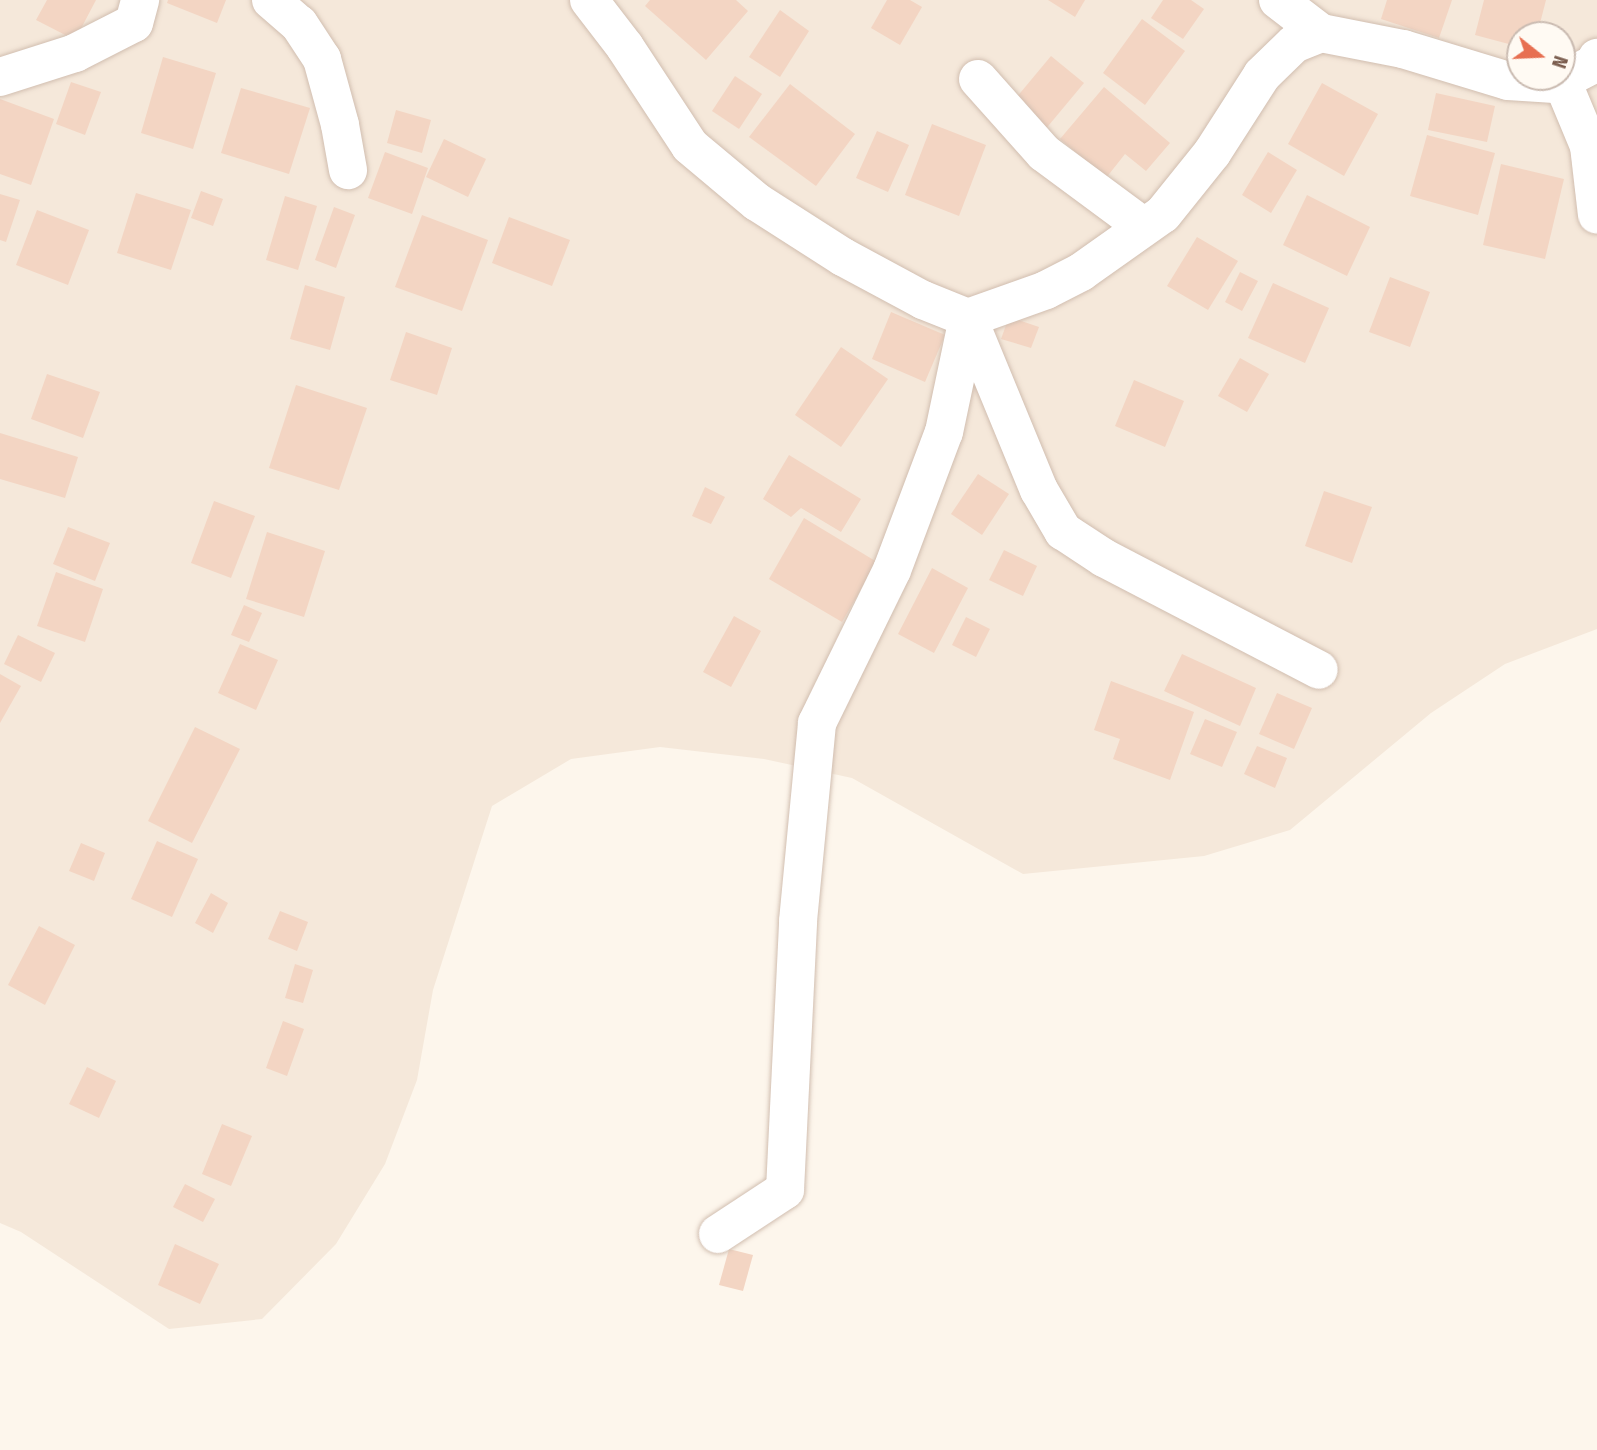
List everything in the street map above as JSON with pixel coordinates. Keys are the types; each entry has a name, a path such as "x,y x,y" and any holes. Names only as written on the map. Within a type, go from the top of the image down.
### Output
{"street":[{"path":"0,77 75,53 134,23 141,0"},
{"path":"271,0 299,24 322,59 340,125 348,170"},
{"path":"589,0 625,47 691,146 748,194 843,257 923,300 968,318 1046,290 1082,272 1163,214 1212,153 1262,75 1294,44 1321,33"},
{"path":"1278,0 1321,33 1403,49 1506,81"},
{"path":"1576,74 1594,64 1597,58"},
{"path":"978,79 1044,153 1144,227"},
{"path":"1566,91 1589,146 1597,215"},
{"path":"968,318 1040,490 1063,531 1104,558 1319,670"},
{"path":"718,1234 785,1190 798,921 817,723 892,570 944,432 968,318"}],"shaded area":[{"path":"0,0 1597,0 1597,629 1505,664 1431,713 1290,830 1204,856 1023,874 852,778 764,759 660,747 571,759 492,806 433,990 417,1080 385,1164 336,1244 262,1319 169,1329 21,1232 0,1223"}],"building":[{"path":"47,0 96,0 75,40 36,20"},
{"path":"168,0 226,0 217,23 167,3"},
{"path":"650,0 736,0 748,11 706,60 645,6"},
{"path":"887,0 910,0 922,7 900,45 871,28"},
{"path":"1048,0 1085,0 1075,17"},
{"path":"1163,0 1191,0 1204,9 1183,39 1151,18"},
{"path":"1387,0 1452,0 1439,38 1381,19"},
{"path":"1484,0 1546,0 1541,21 1506,21 1506,43 1475,35"},
{"path":"780,10 809,31 780,77 749,57"},
{"path":"1142,19 1185,51 1145,105 1103,73"},
{"path":"1051,56 1084,83 1044,131 1011,104"},
{"path":"163,57 216,73 193,149 141,133"},
{"path":"735,76 762,94 739,129 712,111"},
{"path":"71,82 101,92 85,135 56,124"},
{"path":"1322,83 1378,114 1344,176 1288,144"},
{"path":"790,84 855,134 816,186 749,137"},
{"path":"1104,87 1170,143 1146,171 1125,154 1106,178 1060,139"},
{"path":"241,88 310,108 289,174 221,153"},
{"path":"1436,93 1495,106 1487,142 1428,130"},
{"path":"0,99 54,119 31,185 0,174"},
{"path":"396,110 431,120 422,153 387,143"},
{"path":"932,124 986,145 959,216 905,195"},
{"path":"877,131 909,145 888,192 856,178"},
{"path":"1427,135 1495,153 1478,215 1410,196"},
{"path":"444,139 486,159 468,197 426,177"},
{"path":"385,152 428,168 412,214 368,198"},
{"path":"1268,152 1297,170 1271,213 1242,195"},
{"path":"1501,164 1564,179 1545,259 1483,245"},
{"path":"201,191 223,199 213,226 191,218"},
{"path":"136,193 191,210 171,270 117,253"},
{"path":"0,194 20,200 6,242 0,240"},
{"path":"1307,195 1370,227 1347,276 1283,245"},
{"path":"285,196 317,206 298,270 266,260"},
{"path":"334,207 355,215 336,268 315,260"},
{"path":"37,210 89,230 68,285 16,265"},
{"path":"422,215 488,240 462,311 395,287"},
{"path":"509,217 570,240 552,286 492,263"},
{"path":"1197,237 1238,261 1208,310 1167,286"},
{"path":"1240,272 1258,281 1242,311 1225,302"},
{"path":"1390,277 1430,292 1410,347 1369,332"},
{"path":"1273,283 1329,308 1305,363 1248,338"},
{"path":"305,285 345,297 330,350 290,339"},
{"path":"891,312 945,335 925,382 872,359"},
{"path":"1009,317 1039,327 1031,348 1001,339"},
{"path":"406,332 452,348 437,395 390,380"},
{"path":"841,347 888,379 841,447 795,415"},
{"path":"1240,358 1269,374 1247,412 1218,396"},
{"path":"47,374 100,392 83,438 31,419"},
{"path":"1134,380 1184,401 1165,447 1115,426"},
{"path":"296,385 367,408 339,490 269,468"},
{"path":"0,433 78,457 65,498 0,479"},
{"path":"789,455 861,499 841,532 801,508 791,517 763,499"},
{"path":"978,474 1009,494 982,535 951,514"},
{"path":"705,487 725,497 711,524 692,516"},
{"path":"1324,491 1372,507 1352,563 1305,546"},
{"path":"214,501 255,516 231,578 191,563"},
{"path":"804,518 877,562 842,622 769,579"},
{"path":"68,527 110,543 95,581 53,564"},
{"path":"267,532 325,551 304,617 246,599"},
{"path":"1004,550 1037,566 1023,596 989,580"},
{"path":"932,568 968,588 934,653 898,634"},
{"path":"56,572 103,589 85,642 37,626"},
{"path":"244,605 262,613 249,642 231,635"},
{"path":"734,616 761,631 731,687 703,672"},
{"path":"966,617 990,629 976,657 952,645"},
{"path":"18,635 55,653 41,682 4,664"},
{"path":"240,644 278,660 256,710 218,693"},
{"path":"1182,654 1256,688 1240,726 1164,691"},
{"path":"0,674 21,686 0,723"},
{"path":"1111,681 1194,712 1170,780 1113,759 1120,739 1094,730"},
{"path":"1277,693 1312,708 1294,749 1259,734"},
{"path":"1205,719 1237,732 1222,767 1190,754"},
{"path":"195,727 240,749 192,843 148,821"},
{"path":"1257,746 1287,758 1275,788 1244,774"},
{"path":"157,841 198,859 172,917 131,899"},
{"path":"81,843 105,853 94,881 69,871"},
{"path":"211,893 228,903 213,933 195,923"},
{"path":"280,911 308,922 297,951 268,939"},
{"path":"39,926 75,945 45,1005 8,985"},
{"path":"295,964 313,970 303,1003 285,998"},
{"path":"283,1021 304,1029 287,1076 266,1068"},
{"path":"87,1067 116,1081 99,1118 69,1104"},
{"path":"222,1124 252,1136 231,1186 202,1174"},
{"path":"185,1184 215,1199 203,1222 173,1207"},
{"path":"175,1244 219,1264 200,1304 158,1285"},
{"path":"729,1249 753,1255 743,1291 719,1285"}]}
